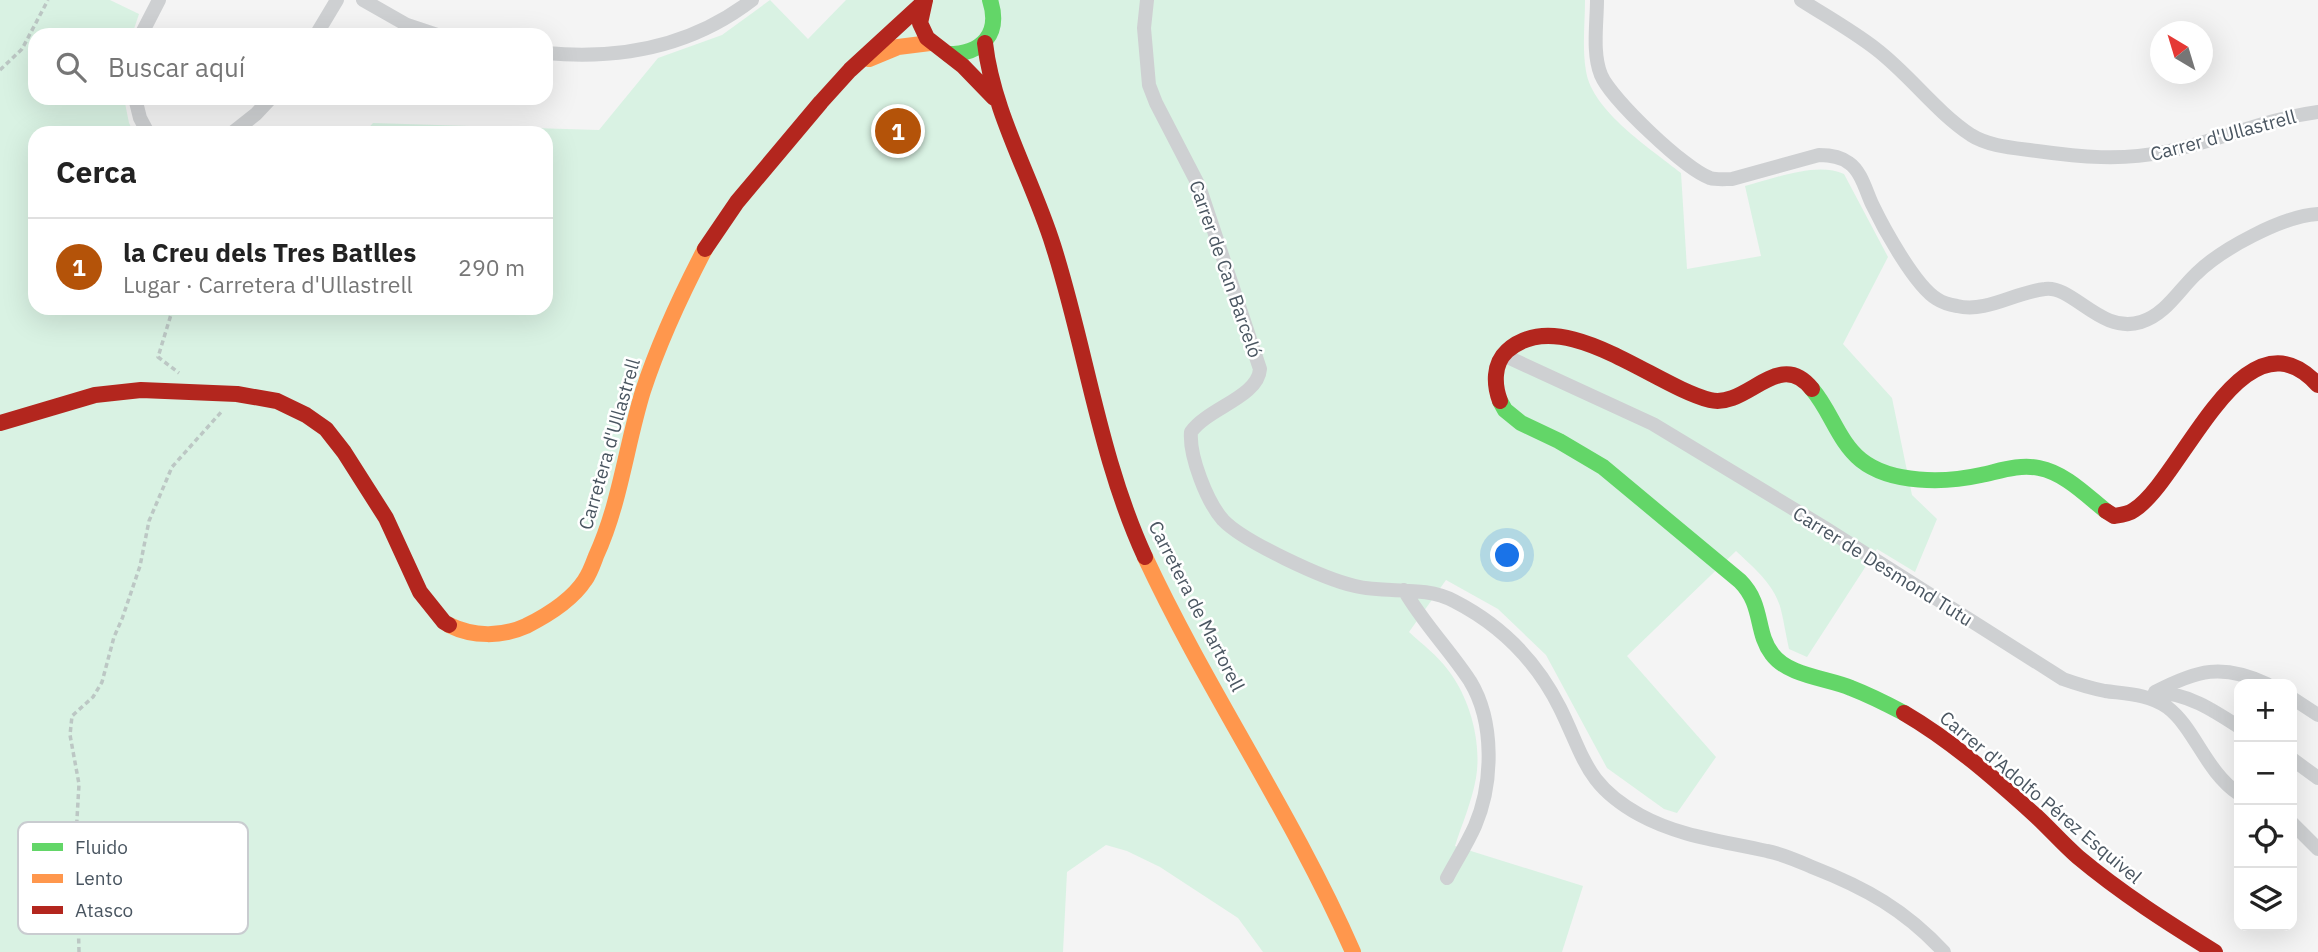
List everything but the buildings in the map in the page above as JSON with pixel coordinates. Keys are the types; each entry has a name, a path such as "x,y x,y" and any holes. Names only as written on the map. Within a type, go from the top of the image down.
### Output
{"street":[{"path":"145,28 159,0"},
{"path":"320,28 337,0"},
{"path":"363,0 416,28"},
{"path":"553,54 583,56 640,51 707,29 733,15 752,0"},
{"path":"925,0 920,17 930,43"},
{"name":"Carretera d'Ullastrell","path":"0,423 95,395 141,390 237,394 277,401 306,415 326,429 356,468 396,538 419,592 444,622 468,632 499,634 517,630 538,620 572,596 586,579 614,509 643,392 678,300 708,243 760,173 850,70 925,0"},
{"name":"Carretera de Martorell","path":"990,0 995,19 991,35 985,43 990,80 1054,247 1077,325 1118,491 1158,586 1301,843 1337,911 1353,952"},
{"name":"Carrer de Can Barceló","path":"1147,0 1144,27 1149,85 1199,186 1260,369 1259,379 1253,387 1208,415 1192,432 1192,450 1207,493 1222,519 1232,528 1296,564 1356,586 1404,590 1450,598 1482,615 1512,640 1545,682 1596,780 1627,807 1672,830 1769,851 1871,892 1923,930 1944,952"},
{"path":"1597,0 1598,58 1600,73 1605,83 1626,107 1681,158 1712,179 1740,177 1819,155 1847,161 1855,169 1881,222 1907,265 1931,294 1954,305 1970,308 1987,305 2046,288 2062,293 2108,320 2132,325 2157,314 2196,273 2241,241 2296,219 2318,214"},
{"name":"Carrer d'Ullastrell","path":"1801,0 1876,49 1955,123 1974,137 1994,144 2070,156 2141,156 2166,152 2289,116 2318,112"},
{"name":"Carretera de Martorell","path":"930,43 948,54 997,101"},
{"name":"Carretera d'Ullastrell","path":"850,70 881,52 904,45 930,43"},
{"path":"948,54 965,54 985,43"},
{"path":"137,105 144,126"},
{"path":"241,126 264,105"},
{"path":"1503,355 1516,343 1532,335 1558,335 1592,345 1651,375 1714,401 1737,398 1777,375 1795,375 1816,394 1845,446 1860,460 1878,470 1893,474 1953,479 2038,467 2059,476 2105,511 2121,517 2135,512 2151,496 2216,404 2240,377 2259,367 2283,363 2303,371 2318,386"},
{"name":"Carrer de Desmond Tutu","path":"1503,355 1653,424 1825,528 2063,679 2083,686 2150,694 2170,709 2220,779 2234,790"},
{"name":"Carrer d'Adolfo Pérez Esquivel","path":"1503,355 1496,374 1495,387 1506,411 1523,425 1560,442 1603,467 1679,533 1739,579 1753,596 1769,650 1777,660 1789,667 1860,691 1916,721 1994,779 2073,853 2136,903 2215,952"},
{"path":"1404,590 1415,610 1471,683 1488,736 1482,803 1475,827 1447,878"},
{"path":"2150,694 2181,678 2208,672 2229,670 2256,679"},
{"path":"2150,694 2173,693 2211,709 2234,724"},
{"path":"2297,701 2318,715"},
{"path":"2297,763 2318,778"},
{"path":"2297,828 2318,849"}],"path":[{"path":"33,28 48,0"},
{"path":"0,70 22,49 28,38"},
{"path":"171,315 158,357 188,380"},
{"path":"77,822 79,784 70,736 72,716 93,697 102,682 114,637 140,566 149,521 172,467 237,394"},
{"path":"79,934 79,952"}],"green space":[{"path":"0,0 110,0 139,14 134,28 28,28 28,105 125,105 130,126 28,126 28,315 553,315 553,129 599,130 658,58 722,35 770,0 808,39 846,0 1585,0 1584,53 1591,86 1599,100 1624,128 1681,173 1687,269 1761,256 1745,186 1821,169 1844,174 1888,257 1843,344 1892,398 1912,495 1937,519 1915,572 1877,549 1807,657 1789,649 1781,610 1774,593 1736,551 1627,656 1716,757 1677,813 1664,809 1607,768 1546,655 1498,609 1446,580 1409,632 1434,655 1456,681 1468,707 1476,736 1476,778 1455,846 1583,886 1562,952 1263,952 1238,918 1160,867 1127,851 1106,845 1067,872 1063,952 0,952"},
{"path":"373,123 470,126 370,126"}],"traffic: fast":[{"path":"948,54 970,50 986,40 993,23 990,0"},
{"path":"1812,389 1853,452 1873,468 1887,474 1935,480 1967,478 2017,467 2039,468 2066,480 2106,511"},
{"path":"1500,401 1505,410 1521,423 1559,441 1603,467 1740,581 1753,599 1767,646 1779,661 1798,672 1858,691 1904,713"}],"traffic: slow":[{"path":"869,59 898,47 930,43"},
{"path":"449,625 468,632 488,634 517,630 559,606 585,580 611,516 649,373 671,319 705,249"},
{"path":"1145,557 1196,656 1304,851 1353,952"}],"traffic: jam":[{"path":"925,0 920,23 927,38 963,66 994,98"},
{"path":"705,249 737,202 821,102 850,70 925,1"},
{"path":"985,43 989,69 1004,120 1044,220 1065,284 1116,481 1145,557"},
{"path":"1500,401 1496,375 1502,356 1529,338 1554,336 1580,341 1608,352 1687,392 1710,400 1737,396 1775,376 1787,374 1800,378 1812,389"},
{"path":"2106,511 2114,516 2127,513 2153,492 2216,405 2240,380 2264,366 2291,366 2318,385"},
{"path":"0,423 95,395 141,390 237,394 277,401 306,415 326,429 344,452 386,518 420,592 449,625"},
{"path":"1904,713 1956,748 1989,775 2094,870 2215,952"}],"place":[{"name":"la Creu dels Tres Batlles","path":"898,131"}]}
